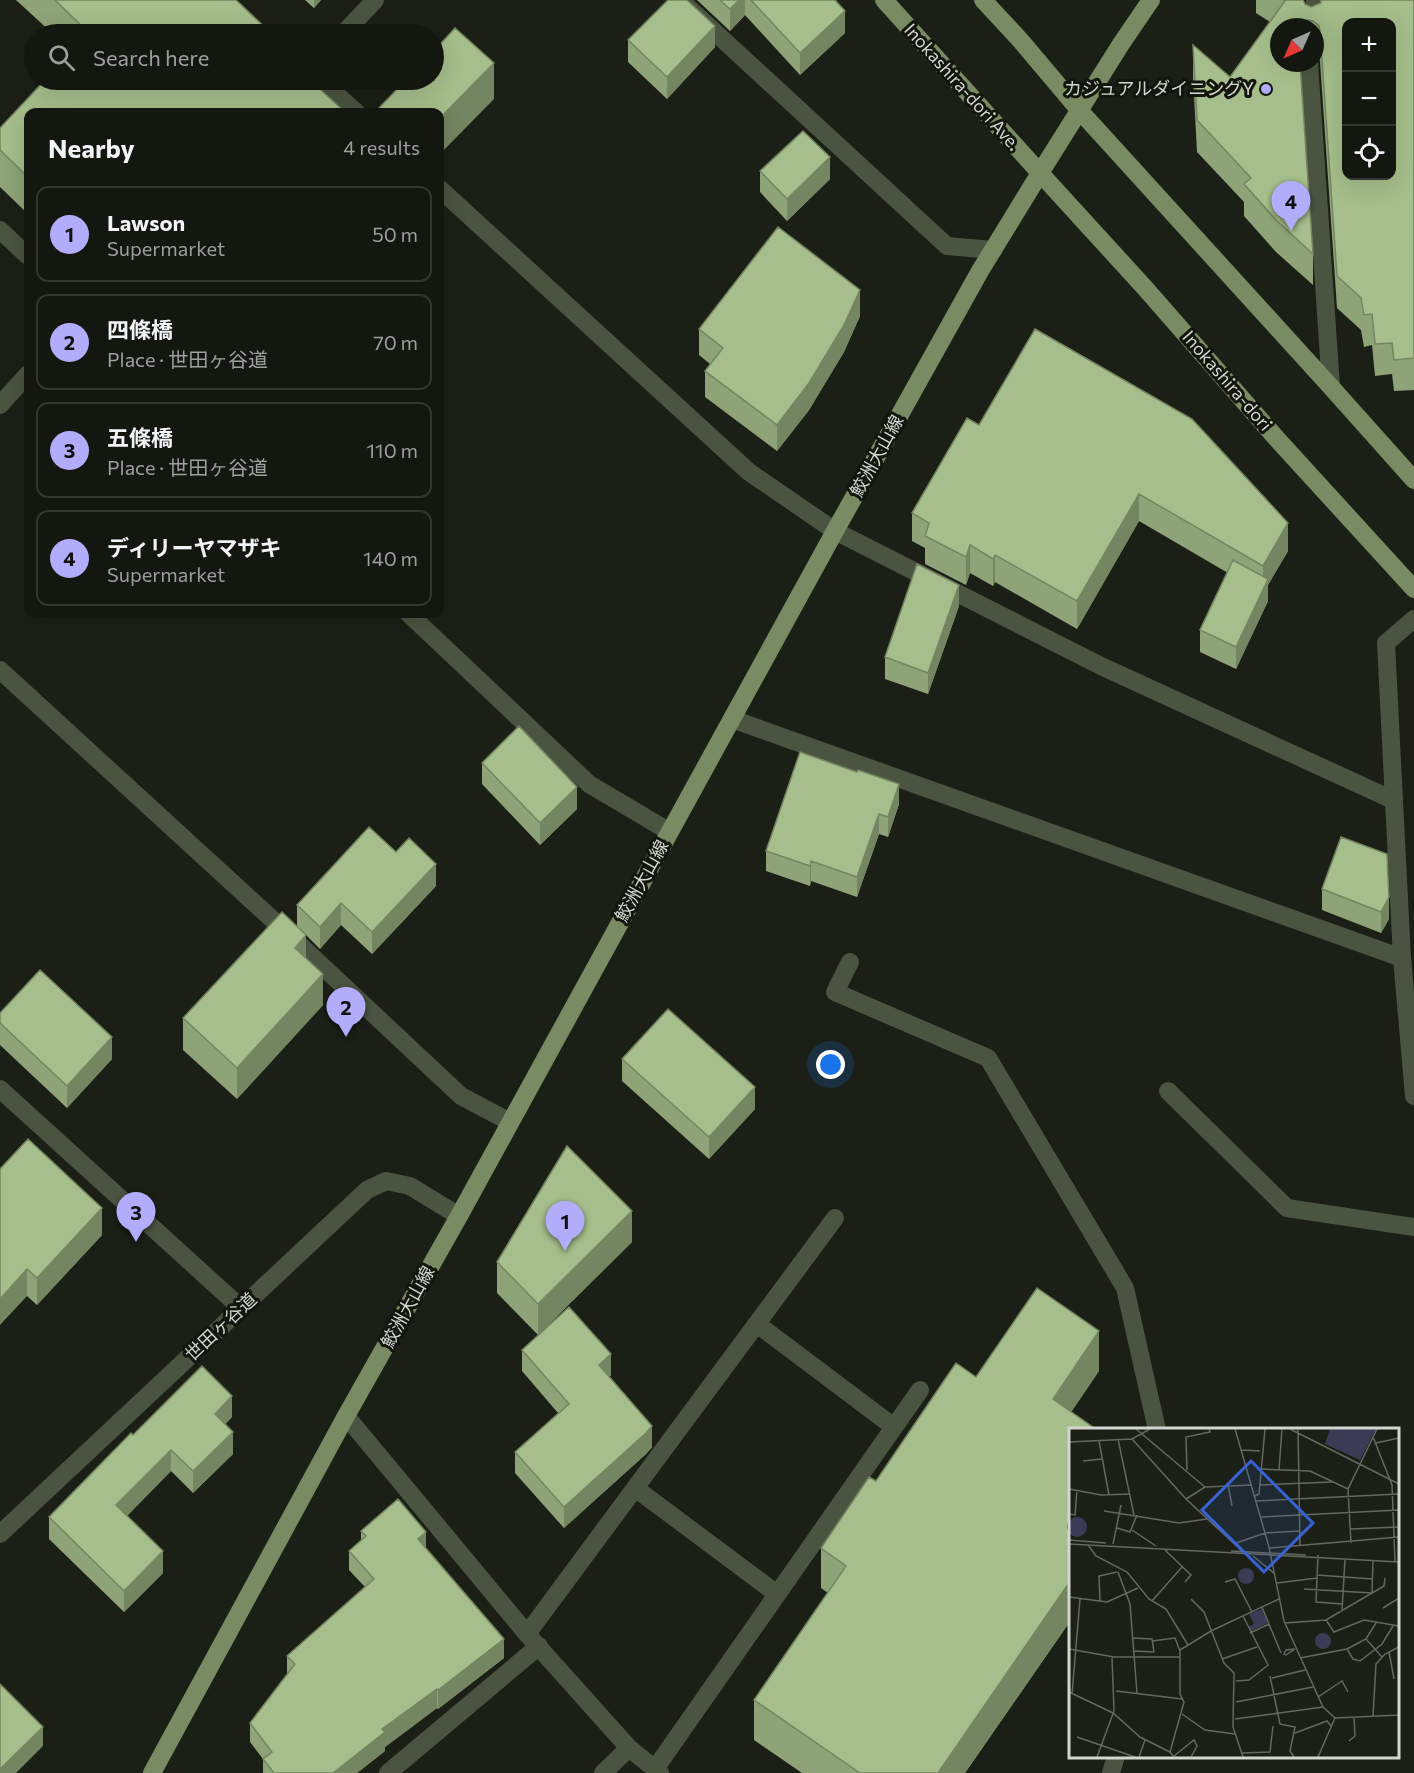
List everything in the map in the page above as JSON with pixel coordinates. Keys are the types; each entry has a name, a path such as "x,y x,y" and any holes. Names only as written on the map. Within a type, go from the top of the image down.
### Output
{"main road":[{"name":"Inokashira-dori Ave.","path":"884,0 1040,174"},
{"path":"983,0 1022,41 1080,111 1414,480"},
{"name":"鮫洲大山線","path":"152,1773 346,1416 459,1216 835,531 993,250 1151,0"},
{"name":"Inokashira-dori","path":"1040,174 1414,589"}],"street":[{"path":"352,24 375,0"},
{"path":"680,0 946,246 993,250"},
{"path":"1312,18 1315,0"},
{"path":"1310,72 1331,387"},
{"path":"331,90 352,108"},
{"path":"444,193 749,472 835,531 1101,666 1393,800"},
{"path":"0,230 24,252"},
{"path":"0,405 24,378"},
{"path":"413,618 589,784 670,832"},
{"path":"1414,619 1386,643 1402,958 1414,1096"},
{"path":"0,670 273,920 460,1096 510,1122"},
{"path":"732,719 1402,958"},
{"path":"850,962 835,992 988,1058 1125,1288 1157,1428"},
{"path":"0,1089 241,1308"},
{"path":"1168,1091 1287,1208 1414,1227"},
{"name":"世田ヶ谷道","path":"1,1531 367,1190 386,1181 410,1186 459,1216"},
{"path":"388,1773 533,1640 635,1488 835,1218"},
{"path":"757,1324 894,1427"},
{"path":"346,1416 533,1640 629,1748 658,1771 777,1594 920,1390"},
{"path":"635,1488 777,1594"},
{"path":"603,1773 629,1748"},
{"path":"1111,1773 1115,1758"}],"building":[{"path":"55,0 236,0 261,24 80,24"},
{"path":"668,0 687,0 715,26 667,77 628,40"},
{"path":"720,0 739,0 730,9"},
{"path":"751,0 835,0 845,11 800,53"},
{"path":"1283,0 1303,0 1311,7 1321,3 1321,0 1414,0 1414,358 1394,360 1392,343 1375,344 1372,314 1364,315 1361,298 1337,276 1323,72 1324,18 1273,18 1285,1"},
{"path":"1270,22 1270,72 1301,72 1313,254 1276,220 1244,184 1251,178 1197,120 1193,45 1230,77"},
{"path":"455,28 494,63 444,114 444,108 379,108 396,90 444,90 444,40"},
{"path":"36,90 321,90 341,108 24,108 24,173 0,150 0,128"},
{"path":"803,131 830,157 787,199 760,171"},
{"path":"778,227 860,290 844,325 809,383 777,425 705,371 723,348 699,329"},
{"path":"1035,329 1192,419 1288,523 1263,566 1139,494 1077,601 995,555 993,559 970,545 966,557 925,536 929,523 912,513 967,418 979,425"},
{"path":"1233,560 1268,579 1236,647 1200,630"},
{"path":"917,564 959,585 928,673 885,657"},
{"path":"519,726 577,787 540,823 482,763"},
{"path":"800,752 899,784 888,817 879,814 857,877 811,861 810,866 766,851"},
{"path":"369,827 396,852 409,838 436,864 372,932 341,903 320,927 297,905"},
{"path":"1341,837 1387,854 1389,897 1381,912 1322,889"},
{"path":"282,912 306,935 295,948 323,974 237,1068 183,1018"},
{"path":"40,970 112,1037 67,1086 0,1023 0,1013"},
{"path":"668,1009 755,1087 709,1137 622,1059"},
{"path":"28,1139 102,1208 37,1278 27,1269 0,1299 0,1169"},
{"path":"567,1146 632,1211 538,1304 497,1262"},
{"path":"1037,1288 1099,1331 1053,1399 1094,1428 1069,1428 1069,1583 938,1773 860,1773 754,1700 846,1566 821,1548 869,1477 876,1481 956,1363 976,1377"},
{"path":"569,1307 611,1354 599,1365 652,1426 564,1507 515,1452 569,1404 522,1350"},
{"path":"202,1366 232,1396 215,1414 233,1432 193,1471 171,1450 116,1505 163,1551 124,1591 49,1517 131,1433 133,1435"},
{"path":"398,1499 426,1532 418,1539 504,1639 438,1690 382,1729 385,1732 333,1773 274,1773 263,1759 272,1752 250,1723 295,1664 287,1656 374,1579 349,1551 366,1536 361,1531"},
{"path":"0,1684 43,1727 0,1769"}],"place":[{"name":"カジュアルダイニングY","path":"1266,89"},
{"name":"ディリーヤマザキ","path":"1291,231"},
{"name":"四條橋","path":"346,1037"},
{"name":"五條橋","path":"136,1242"},
{"name":"Lawson","path":"565,1251"}]}
